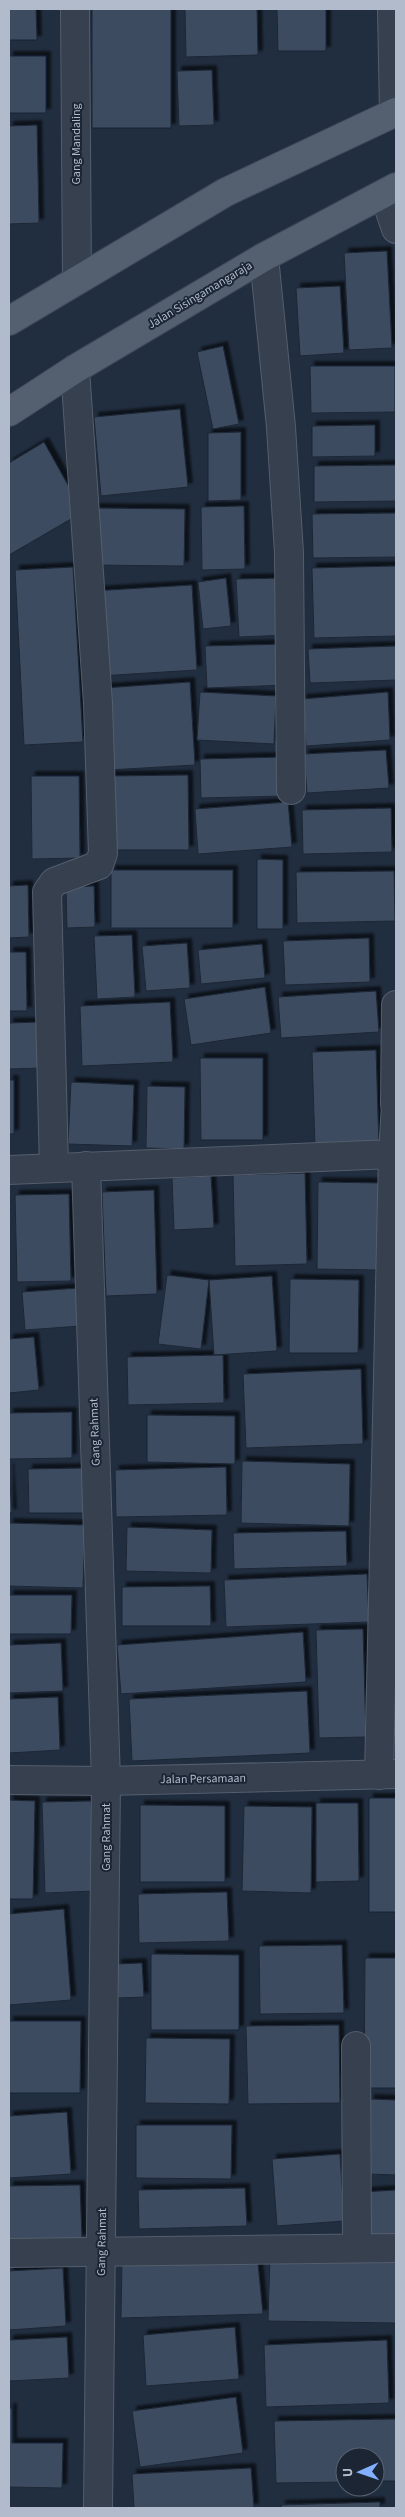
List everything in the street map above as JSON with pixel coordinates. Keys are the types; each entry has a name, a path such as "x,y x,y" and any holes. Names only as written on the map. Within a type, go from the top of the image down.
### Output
{"main road":[{"path":"9,321 226,192 395,113"},
{"name":"Jalan Sisingamangaraja","path":"9,412 75,369 264,257 390,190"}],"street":[{"name":"Gang Mandaling","path":"75,9 77,279"},
{"path":"392,9 395,113"},
{"path":"390,190 396,229"},
{"path":"264,257 280,408 289,553 291,790"},
{"path":"54,1168 48,892 54,882 99,866 103,853 98,704 75,369"},
{"path":"388,1774 396,1005"},
{"path":"9,1170 394,1154"},
{"name":"Gang Rahmat","path":"86,1166 106,1781 98,2508"},
{"name":"Jalan Persamaan","path":"9,1780 106,1781 388,1774"},
{"path":"356,2046 357,2248"},
{"path":"9,2253 102,2250 396,2248"}],"building":[{"path":"9,9 36,9 37,40 9,40"},
{"path":"92,9 171,9 171,128 92,128"},
{"path":"185,9 257,9 258,55 186,57"},
{"path":"277,9 326,9 326,51 278,51"},
{"path":"9,56 46,56 46,113 9,113"},
{"path":"212,70 214,125 179,126 177,71"},
{"path":"37,125 39,223 9,224 9,126"},
{"path":"387,251 392,348 349,350 344,253"},
{"path":"340,286 344,353 300,356 296,288"},
{"path":"223,346 239,424 213,429 197,352"},
{"path":"310,366 395,366 395,412 311,413"},
{"path":"180,409 188,487 101,496 94,417"},
{"path":"375,425 375,456 312,457 312,426"},
{"path":"241,432 241,500 208,501 208,433"},
{"path":"44,442 83,512 9,555 9,463"},
{"path":"396,465 396,501 314,502 314,466"},
{"path":"244,506 245,569 202,570 201,507"},
{"path":"94,508 185,509 184,566 93,565"},
{"path":"396,513 396,557 313,558 312,514"},
{"path":"396,566 396,636 314,638 312,568"},
{"path":"73,567 83,742 24,745 15,570"},
{"path":"226,578 231,626 203,629 198,582"},
{"path":"286,578 288,635 239,637 236,579"},
{"path":"192,585 197,670 99,676 93,591"},
{"path":"288,644 289,685 207,688 205,646"},
{"path":"396,646 396,680 310,683 308,649"},
{"path":"190,682 195,765 108,770 104,688"},
{"path":"200,692 276,696 274,744 197,740"},
{"path":"388,692 390,740 306,746 302,699"},
{"path":"386,750 389,788 307,793 304,754"},
{"path":"285,757 286,796 201,798 200,759"},
{"path":"188,775 189,850 111,850 110,776"},
{"path":"31,776 79,776 80,858 32,859"},
{"path":"288,802 292,847 198,854 195,809"},
{"path":"391,808 392,852 303,854 302,810"},
{"path":"257,859 283,860 283,929 257,929"},
{"path":"111,870 233,870 233,928 111,928"},
{"path":"394,871 395,921 297,923 296,872"},
{"path":"28,885 29,937 9,938 9,886"},
{"path":"94,886 95,927 67,928 66,887"},
{"path":"132,935 135,997 97,999 94,936"},
{"path":"369,938 370,982 285,985 283,941"},
{"path":"187,943 190,988 146,991 142,946"},
{"path":"262,944 265,978 201,984 198,950"},
{"path":"9,952 26,952 27,1011 9,1011"},
{"path":"265,987 271,1033 191,1045 184,999"},
{"path":"376,991 379,1032 281,1038 278,997"},
{"path":"170,1002 173,1062 82,1066 80,1006"},
{"path":"41,1022 42,1068 9,1069 9,1023"},
{"path":"376,1050 379,1147 315,1148 312,1052"},
{"path":"200,1058 263,1058 263,1140 201,1140"},
{"path":"9,1080 14,1080 14,1134 9,1134"},
{"path":"71,1082 134,1085 132,1146 68,1144"},
{"path":"147,1086 185,1087 184,1149 146,1148"},
{"path":"305,1173 307,1264 235,1266 233,1175"},
{"path":"211,1176 214,1228 174,1230 172,1178"},
{"path":"318,1182 380,1183 378,1270 317,1269"},
{"path":"154,1190 157,1294 106,1296 102,1192"},
{"path":"69,1194 71,1281 17,1282 15,1195"},
{"path":"167,1275 209,1280 201,1349 158,1344"},
{"path":"272,1276 277,1351 214,1355 209,1280"},
{"path":"290,1279 359,1280 358,1353 289,1353"},
{"path":"79,1288 81,1326 25,1330 22,1292"},
{"path":"34,1337 39,1390 9,1393 9,1339"},
{"path":"223,1355 224,1403 128,1405 127,1357"},
{"path":"361,1369 363,1444 246,1448 243,1374"},
{"path":"72,1412 72,1458 9,1459 9,1413"},
{"path":"147,1415 235,1416 235,1464 147,1462"},
{"path":"242,1461 350,1464 349,1526 241,1523"},
{"path":"226,1467 227,1515 116,1517 115,1470"},
{"path":"9,1468 12,1513 9,1513"},
{"path":"86,1468 86,1513 29,1513 28,1469"},
{"path":"9,1523 85,1525 83,1588 9,1586"},
{"path":"127,1527 212,1530 211,1573 126,1571"},
{"path":"346,1531 347,1566 234,1569 233,1533"},
{"path":"367,1574 369,1622 226,1627 224,1580"},
{"path":"210,1586 211,1626 122,1626 122,1587"},
{"path":"9,1595 72,1595 71,1634 9,1634"},
{"path":"363,1629 366,1737 319,1738 316,1630"},
{"path":"303,1632 306,1682 121,1694 117,1645"},
{"path":"61,1643 63,1691 9,1693 9,1645"},
{"path":"307,1691 310,1753 132,1761 129,1699"},
{"path":"391,1695 396,1695 396,1736 390,1736"},
{"path":"58,1697 60,1750 9,1753 9,1699"},
{"path":"369,1798 396,1798 396,1912 369,1912"},
{"path":"9,1800 35,1801 33,1899 9,1899"},
{"path":"91,1801 95,1891 45,1893 42,1802"},
{"path":"316,1803 358,1803 359,1881 316,1882"},
{"path":"140,1805 225,1806 225,1882 140,1882"},
{"path":"244,1806 312,1807 311,1893 242,1891"},
{"path":"227,1892 229,1941 139,1943 138,1894"},
{"path":"64,1909 71,2000 9,2005 9,1914"},
{"path":"342,1945 344,2013 260,2014 259,1946"},
{"path":"151,1954 239,1955 239,2030 151,2030"},
{"path":"365,1958 396,1958 396,2088 364,2088"},
{"path":"142,1963 144,1997 118,1998 117,1964"},
{"path":"9,2021 81,2021 80,2093 9,2093"},
{"path":"339,2025 340,2103 248,2104 246,2026"},
{"path":"146,2038 230,2039 229,2104 145,2103"},
{"path":"370,2099 396,2100 396,2175 368,2174"},
{"path":"67,2112 71,2174 9,2178 9,2116"},
{"path":"136,2125 232,2125 231,2179 136,2178"},
{"path":"340,2154 344,2221 277,2226 272,2159"},
{"path":"80,2185 82,2239 9,2240 9,2186"},
{"path":"245,2188 247,2226 139,2229 138,2190"},
{"path":"396,2190 396,2243 365,2244 363,2192"},
{"path":"257,2254 263,2314 121,2318 122,2259"},
{"path":"270,2256 396,2258 396,2323 268,2321"},
{"path":"63,2268 66,2326 9,2330 9,2271"},
{"path":"235,2327 239,2379 146,2386 143,2335"},
{"path":"67,2337 69,2378 9,2381 9,2340"},
{"path":"387,2340 389,2403 266,2407 264,2345"},
{"path":"236,2397 243,2453 140,2467 132,2411"},
{"path":"9,2408 12,2408 12,2443 63,2443 62,2488 9,2487"},
{"path":"396,2419 396,2481 385,2481 385,2447 335,2447 335,2482 276,2483 274,2421"},
{"path":"251,2468 254,2508 134,2508 132,2474"},
{"path":"380,2502 380,2508 281,2508 281,2505"}]}
